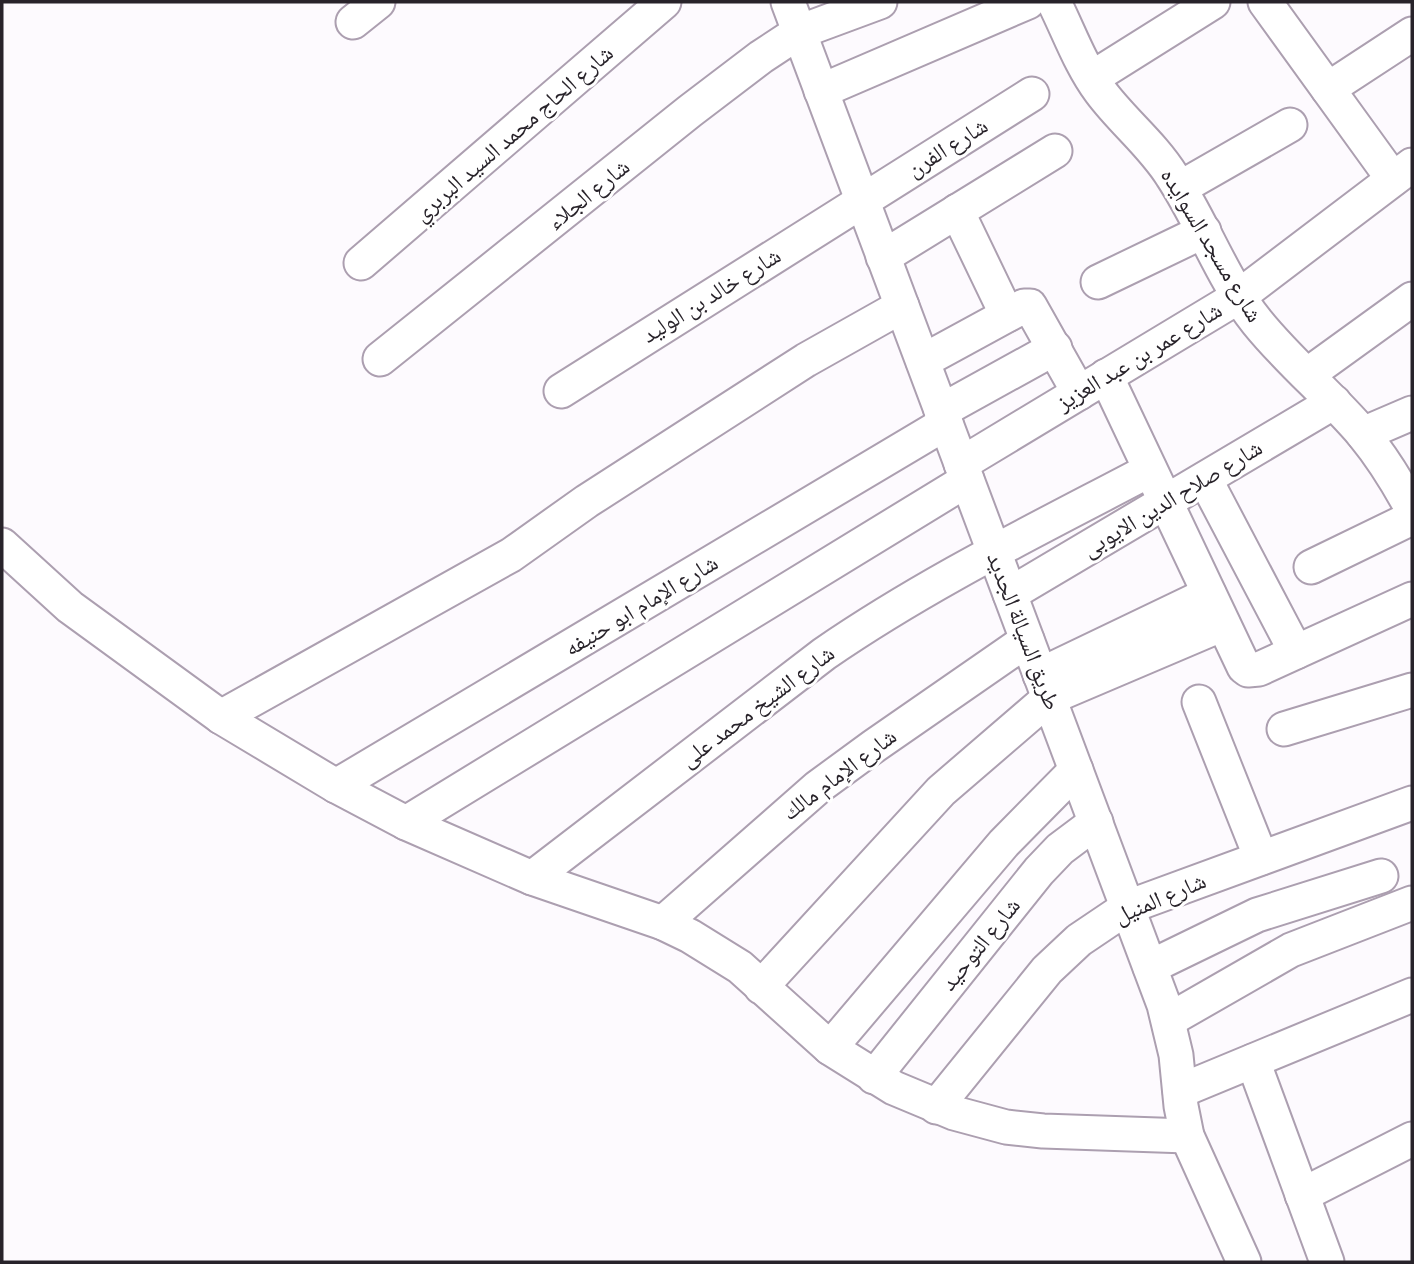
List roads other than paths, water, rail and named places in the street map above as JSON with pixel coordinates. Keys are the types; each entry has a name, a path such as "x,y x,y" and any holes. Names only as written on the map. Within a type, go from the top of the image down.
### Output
{"street":[{"name":"شارع الحاج محمد السيد البربري","path":"361,263 664,2"},
{"name":"شارع الجلاء","path":"380,359 708,97 793,17 880,2"},
{"path":"821,91 1028,2"},
{"name":"شارع مسجد السوايده","path":"1055,2 1092,78 1110,103 1153,149 1180,188 1238,297 1270,338 1363,434 1387,466 1412,509"},
{"path":"1092,78 1213,2"},
{"path":"1265,2 1328,89 1403,172"},
{"name":"طريق السيالة الجديد","path":"793,17 1150,967 1175,1046 1187,1136 1244,1262"},
{"path":"1328,89 1412,34"},
{"name":"شارع الفرن","path":"862,199 1032,94"},
{"path":"1180,188 1290,125"},
{"path":"883,257 1055,151"},
{"name":"شارع عمر بن عبد العزيز","path":"406,823 964,472 1093,384 1238,297 1403,172"},
{"name":"شارع خالد بن الوليد","path":"561,391 862,199"},
{"path":"957,211 1007,315"},
{"path":"1098,282 1204,231"},
{"path":"1307,376 1412,299"},
{"path":"221,717 511,555 587,501 806,360 902,306"},
{"path":"923,361 1024,306 1031,306 1055,348 1093,384 1150,470 1241,663 1248,670 1259,669 1412,599"},
{"name":"شارع الإمام ابو حنيفه","path":"336,786 1055,348"},
{"name":"شارع صلاح الدين الايوبى","path":"1010,594 1334,402"},
{"path":"1363,434 1412,414"},
{"name":"شارع الشيخ محمد على","path":"532,878 824,654 907,600 1150,470"},
{"path":"1205,478 1296,652"},
{"path":"1311,567 1412,519"},
{"path":"2,545 70,607 221,717 336,786 406,823 532,878 663,923 715,950 830,1048 874,1077 936,1107 1024,1130 1187,1136"},
{"path":"761,987 941,791 1045,686 1209,594"},
{"path":"1045,686 1223,624"},
{"name":"شارع الإمام مالك","path":"663,923 818,787 1027,640"},
{"path":"1284,729 1412,690"},
{"path":"1199,702 1261,858"},
{"path":"830,1048 1004,843 1076,770"},
{"name":"شارع المنيل","path":"936,1107 1047,970 1079,940 1128,907 1412,803"},
{"name":"شارع التوحيد","path":"874,1077 1039,871 1060,849 1096,822"},
{"path":"1150,967 1257,915 1381,876"},
{"path":"1168,1020 1291,950 1412,903"},
{"path":"1180,1091 1412,995"},
{"path":"1254,1061 1327,1262"},
{"path":"1302,1195 1412,1139"}]}
